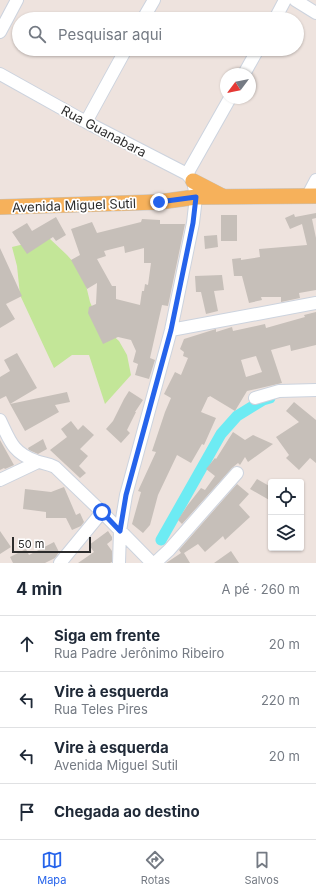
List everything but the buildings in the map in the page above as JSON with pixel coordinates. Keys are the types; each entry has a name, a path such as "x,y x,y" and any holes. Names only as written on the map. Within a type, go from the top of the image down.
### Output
{"main road":[{"path":"190,177 224,197"},
{"name":"Avenida Miguel Sutil","path":"0,207 159,202 196,197 311,196"}],"street":[{"path":"0,32 18,0"},
{"path":"147,12 154,0"},
{"path":"279,12 286,0"},
{"path":"295,0 316,12"},
{"path":"86,122 122,56"},
{"path":"247,68 254,56"},
{"name":"Rua Guanabara","path":"0,74 86,122 190,177"},
{"path":"119,563 120,531 126,495 171,330 193,223 196,197 190,177 227,104"},
{"path":"311,196 316,180"},
{"path":"171,330 316,303"},
{"path":"255,398 279,391 316,390"},
{"path":"0,420 14,448 23,456 55,467 153,563 169,550 237,473"},
{"path":"0,480 38,462"},
{"path":"60,563 102,512"}],"green space":[{"path":"49,238 83,273 90,302 99,323 119,341 127,355 131,375 105,404 89,355 72,355 54,368 20,295 17,266 12,247"}],"waterway":[{"path":"161,540 221,434 237,416 263,400 270,398"}],"route":[{"path":"102,512 120,531 126,495 171,330 193,223 196,197 159,202"}]}
